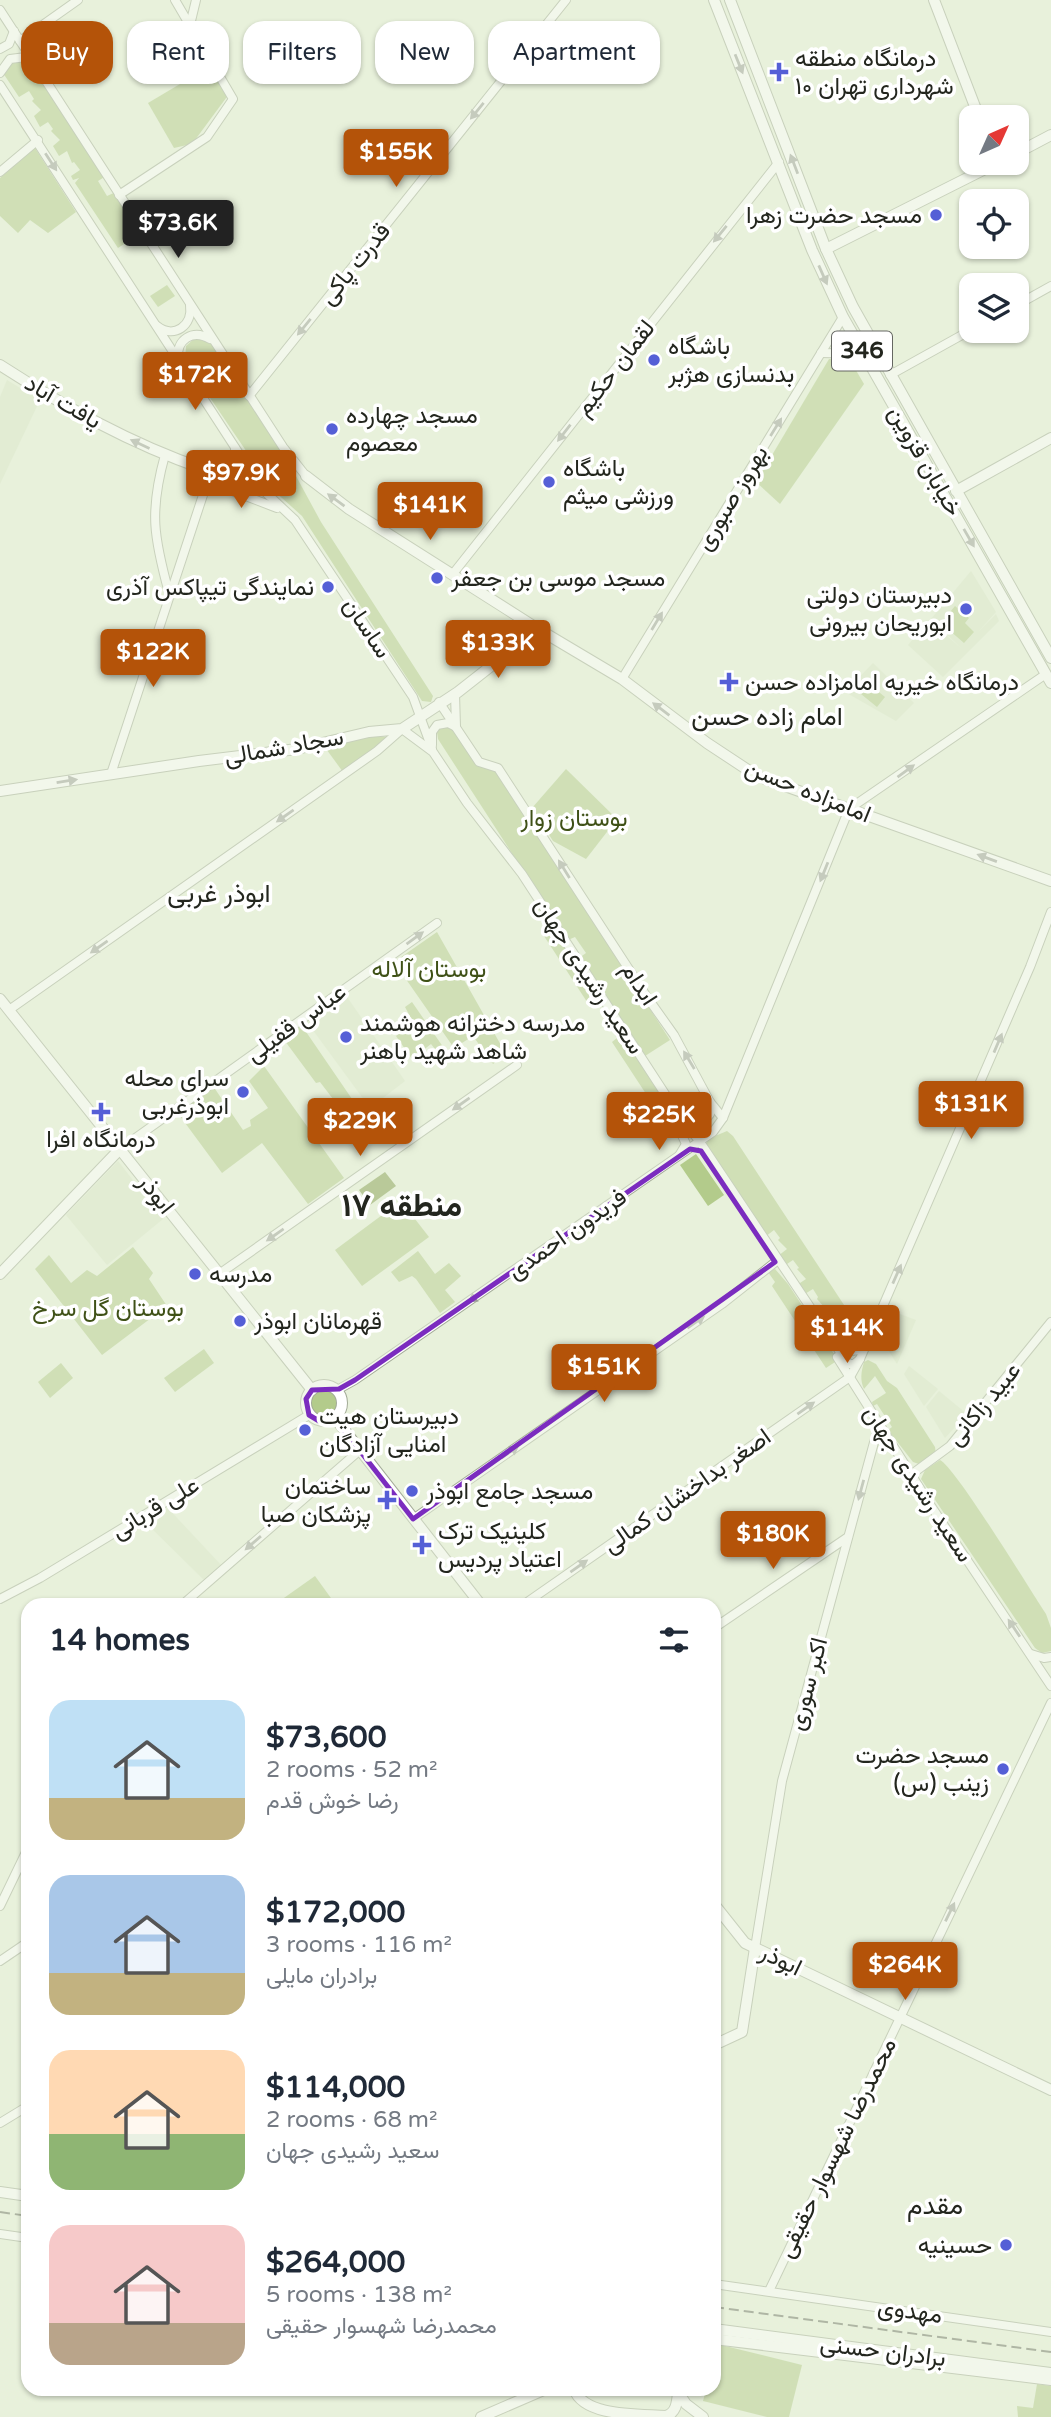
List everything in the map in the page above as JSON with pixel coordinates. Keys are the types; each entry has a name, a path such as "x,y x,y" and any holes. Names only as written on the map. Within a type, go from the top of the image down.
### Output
{"main road":[{"name":"خیابان قزوین","path":"714,0 812,250 843,317 1048,679"},
{"name":"خیابان قزوین","path":"730,0 826,249 853,307 1051,658"},
{"path":"934,0 974,105"},
{"path":"1029,148 1050,138"},
{"path":"826,249 973,175"},
{"name":"یافت آباد","path":"0,365 86,417 165,456 204,469"},
{"path":"956,491 1051,438"},
{"name":"امامزاده حسن","path":"306,476 342,505 622,679 707,743 757,776 1051,881"},
{"name":"سجاد شمالی","path":"0,791 297,749 362,733 402,729 454,694 538,629"},
{"name":"ابوذر","path":"0,999 312,1390"},
{"path":"0,1274 120,1149"},
{"path":"327,1385 337,1390 342,1405 335,1418 324,1422 313,1419 306,1404 312,1390 327,1385"},
{"path":"335,1418 476,1598"},
{"name":"ابوذر","path":"721,1913 745,1943 1051,2090"},
{"path":"721,2042 742,2032 755,1948"},
{"path":"0,2193 21,2196"},
{"name":"برادران حسنی","path":"721,2330 1051,2373"},
{"name":"برادران حسنی","path":"721,2340 1051,2382"},
{"path":"481,2417 530,2396"},
{"path":"577,2396 596,2411 666,2416 674,2411 677,2396"},
{"path":"680,2396 703,2417"}],"street":[{"path":"0,10 20,41 68,3 78,0"},
{"path":"175,0 188,21"},
{"path":"191,21 196,0"},
{"name":"قدرت پاکی","path":"249,396 566,0"},
{"path":"0,49 9,44 13,31"},
{"path":"0,73 10,59 21,58"},
{"path":"48,84 249,396 306,476"},
{"path":"120,195 207,136 233,99 224,84"},
{"name":"ساسان","path":"0,85 262,489 300,527 413,696 433,752"},
{"path":"0,172 38,140"},
{"name":"لقمان حکیم","path":"452,575 779,163"},
{"path":"1029,298 1051,286"},
{"path":"153,321 166,331 181,329 190,317 188,302"},
{"name":"بهروز صبوری","path":"622,679 843,317"},
{"path":"178,361 178,349 188,337 199,334 213,341"},
{"path":"890,375 959,337"},
{"path":"821,354 864,354"},
{"path":"111,774 206,481 204,469 218,471 229,467 236,456 235,448"},
{"path":"165,456 153,509 156,538 170,595"},
{"path":"206,481 287,512"},
{"path":"162,567 171,574 178,572"},
{"path":"849,809 1048,679"},
{"path":"454,694 456,727"},
{"path":"413,696 423,704 437,705"},
{"name":"ابدام","path":"437,705 456,727 479,762 498,768 674,1035 710,1102 723,1118"},
{"path":"433,752 432,732 437,725 448,723 456,727"},
{"path":"9,1010 377,751 402,729"},
{"name":"سعید رشیدی جهان","path":"402,729 433,752 467,803 522,874 680,1117 700,1142 730,1193"},
{"name":"فریدون احمدی","path":"337,1390 713,1132 723,1118 849,809"},
{"path":"850,1377 1026,978 1051,912"},
{"name":"عباس قفیلی","path":"120,1149 437,923"},
{"path":"219,1274 517,1065"},
{"path":"675,1159 686,1144 679,1129 680,1117 701,1125 710,1114 710,1102"},
{"name":"سعید رشیدی جهان","path":"690,1149 701,1151 763,1240 879,1424 1051,1686"},
{"path":"413,1518 722,1304 776,1261"},
{"name":"سعید رشیدی جهان","path":"776,1261 849,1364 860,1359"},
{"name":"عبید زاکانی","path":"912,1474 950,1446 1051,1322"},
{"path":"832,1341 851,1351 857,1352 865,1348"},
{"name":"اصغر بداخشان کمالی","path":"533,1598 850,1377"},
{"name":"علی قربانی","path":"0,1599 40,1578 309,1415"},
{"name":"اکبر سوری","path":"755,1948 782,1781 879,1424"},
{"path":"190,1598 360,1450"},
{"path":"721,1623 848,1537"},
{"path":"1031,1654 1051,1657"},
{"name":"محمدرضا شهسوار حقیقی","path":"769,2291 1051,1703"},
{"path":"0,1906 21,1862"},
{"path":"0,1961 21,1947"},
{"path":"0,2122 21,2110"},
{"path":"0,2234 21,2237"},
{"name":"مهدوی","path":"721,2285 1051,2332"}],"highlighted area":[{"path":"690,1149 701,1151 775,1262 413,1519 336,1420 319,1421 309,1415 306,1399 312,1390 339,1389 355,1380"}],"shaded area":[{"path":"7,380 40,400 0,484 0,397"},
{"path":"971,571 996,612 978,632 996,614 999,621 943,677 908,645 929,620 962,649 931,619"},
{"path":"873,663 914,703 896,721 845,692"},
{"name":"مدرسه دخترانه هوشمند شاهد شهید باهنر","path":"345,994 405,1081 370,1108 307,1022"},
{"path":"118,1161 163,1219 107,1265 66,1215"},
{"path":"385,1172 396,1186 370,1205 359,1190"},
{"path":"889,1310 916,1320 897,1364 878,1334"},
{"path":"909,1366 938,1389 924,1406 904,1374"},
{"path":"939,1391 967,1414 945,1438 926,1407"},
{"path":"164,1504 222,1566 204,1580 141,1518"}],"green space":[{"path":"21,60 21,84 45,84 106,176 98,181 107,196 116,192 142,232 118,248 75,183 79,178 73,180 71,176 80,170 72,163 67,151 59,156 53,146 60,140 51,131 53,129 48,122 40,127 34,116 41,110 32,101 34,99 29,91 19,97 3,73 12,62"},
{"path":"180,84 223,84 229,94 195,140 174,148 148,103"},
{"path":"35,148 76,212 48,233 30,220 18,233 0,216 0,178"},
{"path":"167,285 175,296 158,307 150,296"},
{"path":"195,338 208,341 213,346 290,465 321,522 433,696 431,702 422,701 302,516 272,489 185,361 186,346"},
{"path":"829,359 850,360 864,384 780,504 756,482"},
{"path":"955,606 969,618 965,623 974,632 964,643 941,623"},
{"path":"864,680 885,697 877,707 856,690"},
{"path":"442,726 451,726 477,762 495,770 670,1040 645,1056 579,958 586,953 575,937 568,940 438,739 437,732"},
{"path":"370,736 391,737 343,772 324,746"},
{"name":"بوستان زوار","path":"566,769 617,819 586,859 553,841 532,808"},
{"path":"554,928 603,1000 591,1008 544,936"},
{"name":"بوستان آلاله","path":"437,932 506,1054 493,1064 473,1036 454,1048 394,962"},
{"path":"412,1002 448,1054 443,1059 431,1044 412,1059 396,1036 413,1022 405,1007"},
{"path":"300,1023 352,1099 333,1099 320,1082 316,1083 282,1037"},
{"path":"609,1026 622,1033 662,1092 650,1100 612,1042 617,1038"},
{"path":"264,1066 344,1178 308,1204 262,1143 222,1173 177,1112 213,1086 243,1130 251,1126 250,1120 268,1108 249,1081"},
{"path":"727,1131 733,1136 867,1340 862,1347 855,1350 838,1342 816,1315 825,1308 813,1289 803,1295 797,1285 806,1279 793,1260 784,1266 778,1256 787,1249 778,1240 780,1238 774,1230 765,1237 706,1146 708,1139"},
{"path":"696,1154 724,1195 708,1206 680,1165"},
{"path":"401,1201 429,1237 362,1286 335,1250"},
{"name":"بوستان گل سرخ","path":"133,1247 153,1273 149,1279 167,1306 102,1355 35,1269 49,1255 71,1283 87,1270 97,1276"},
{"path":"418,1251 435,1274 449,1263 461,1276 445,1290 455,1302 440,1313 416,1279 412,1276 399,1282 391,1272"},
{"path":"775,1269 788,1284 838,1360 826,1368 772,1286 775,1282 768,1272"},
{"path":"204,1349 214,1363 175,1392 164,1378"},
{"path":"868,1360 876,1364 887,1381 897,1388 935,1447 936,1455 919,1464 913,1462 888,1430 892,1427 877,1404 873,1406 872,1402 886,1393 875,1376 864,1389 861,1379 864,1362"},
{"path":"61,1363 73,1378 50,1398 38,1382"},
{"path":"324,1387 335,1392 340,1403 335,1414 324,1419 313,1414 308,1403 313,1392"},
{"path":"940,1460 961,1484 1046,1614 1051,1628 1051,1651 1042,1653 1035,1648 921,1479 925,1470"},
{"path":"315,1576 331,1598 284,1598"},
{"path":"721,2345 802,2365 789,2417 767,2417 703,2401 704,2396 721,2396"},
{"path":"1037,2384 1051,2386 1051,2417 1018,2417 1017,2406 1033,2408"}],"railway":[{"path":"0,2212 21,2215"},
{"path":"721,2308 1051,2352"}],"place":[{"name":"درمانگاه منطقه ۱۰ شهرداری تهران","path":"779,72"},
{"name":"مسجد حضرت زهرا","path":"936,215"},
{"name":"باشگاه بدنسازی هژبر","path":"654,360"},
{"name":"مسجد چهارده معصوم","path":"332,429"},
{"name":"باشگاه ورزشی میثم","path":"549,482"},
{"name":"مسجد موسی بن جعفر","path":"437,578"},
{"name":"نمایندگی تیپاکس آذری","path":"328,587"},
{"name":"دبیرستان دولتی ابوریحان بیرونی","path":"966,609"},
{"name":"درمانگاه خیریه امامزاده حسن","path":"729,682"},
{"name":"مدرسه دخترانه هوشمند شاهد شهید باهنر","path":"346,1037"},
{"name":"سرای محله ابوذرغربی","path":"243,1092"},
{"name":"درمانگاه افرا","path":"101,1112"},
{"name":"مدرسه","path":"195,1274"},
{"name":"قهرمانان ابوذر","path":"240,1321"},
{"name":"دبیرستان هیت امنایی آزادگان","path":"305,1430"},
{"name":"مسجد جامع ابوذر","path":"412,1491"},
{"name":"ساختمان پزشکان صبا","path":"387,1500"},
{"name":"کلینیک ترک اعتیاد پردیس","path":"422,1545"},
{"name":"مسجد حضرت زینب (س)","path":"1003,1769"},
{"name":"حسینیه","path":"1006,2245"}],"district":[{"name":"امام زاده حسن","path":"767,716"},
{"name":"ابوذر غربی","path":"219,893"},
{"name":"منطقه ۱۷","path":"402,1206"},
{"name":"مقدم","path":"935,2205"}]}
